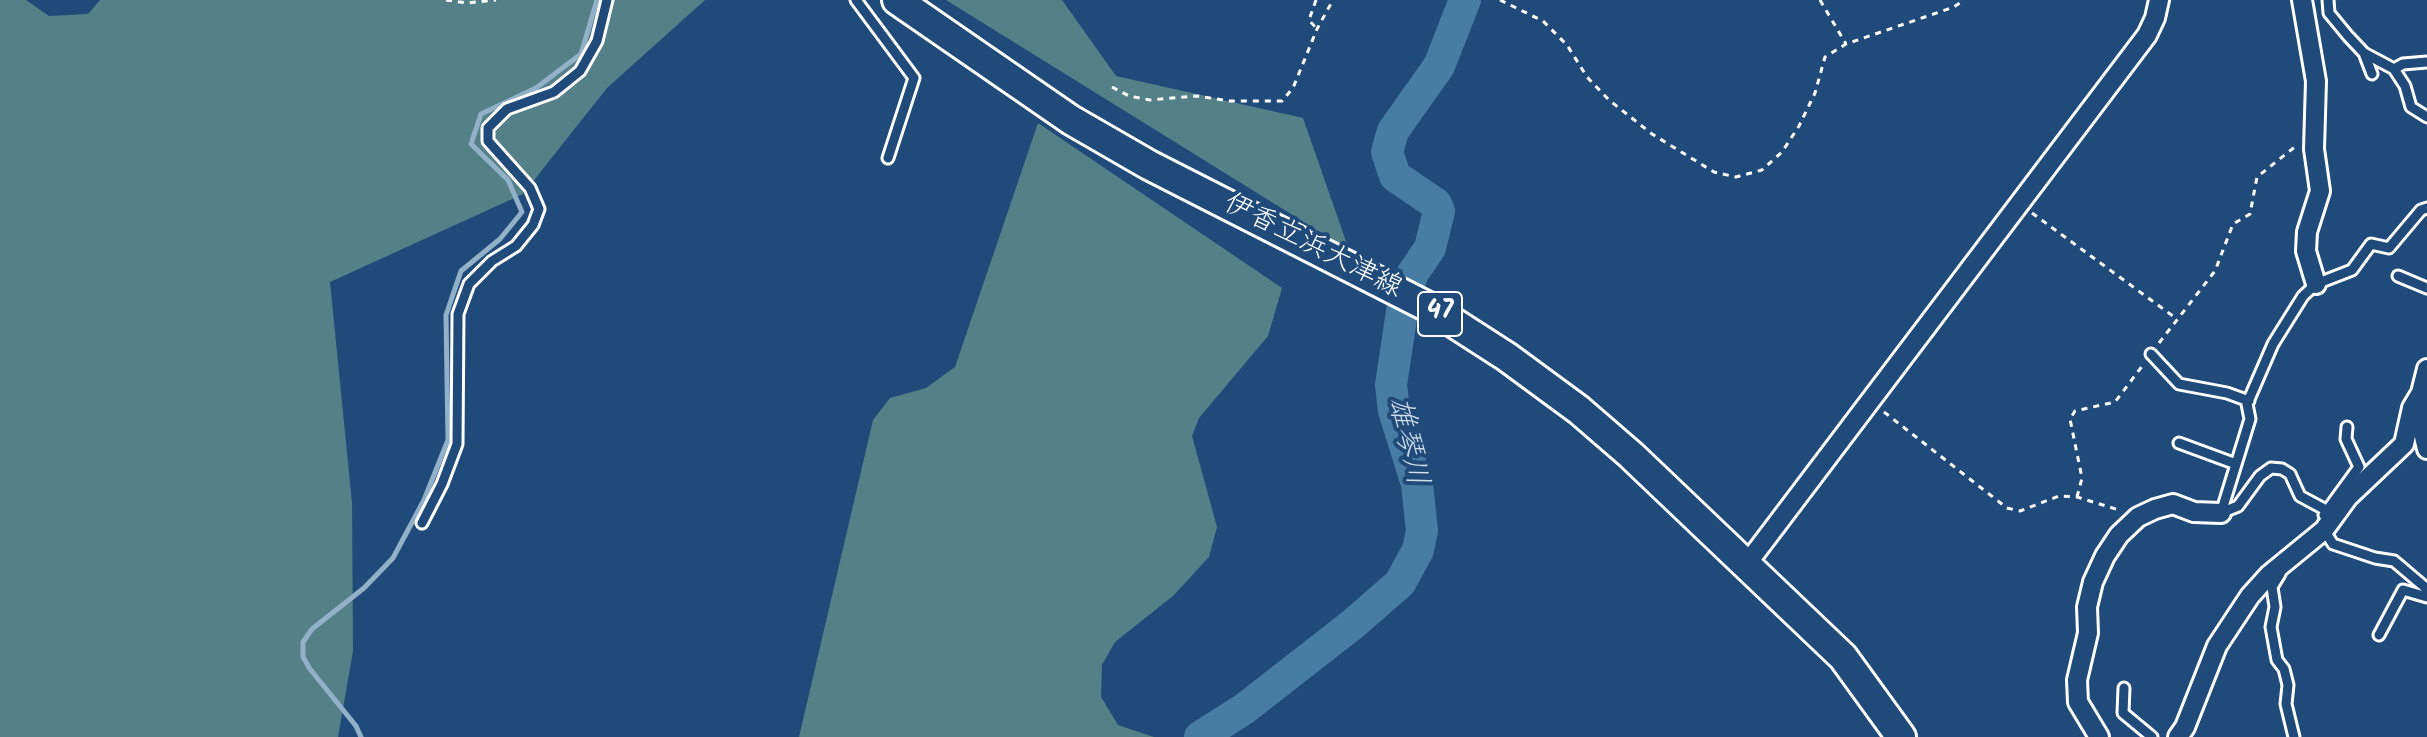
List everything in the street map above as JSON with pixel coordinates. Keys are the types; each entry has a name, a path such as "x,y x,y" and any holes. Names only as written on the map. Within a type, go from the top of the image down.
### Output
{"main road":[{"name":"伊香立浜大津線","path":"897,0 1071,120 1149,165 1434,310 1507,357 1610,437 1843,657 1901,737"}],"street":[{"path":"1746,565 2147,35 2159,0"},
{"path":"2302,0 2316,81 2314,141 2320,191 2307,232 2306,251 2316,284"},
{"path":"2427,369 2421,393 2420,420 2427,449"},
{"path":"2178,737 2185,727 2217,646 2250,596 2269,575 2318,535 2348,497 2404,444 2412,408 2421,393"},
{"path":"2099,737 2078,702 2077,680 2088,633 2087,607 2093,582 2105,556 2119,535 2146,513 2173,504 2194,512 2221,513"}],"lane":[{"path":"422,523 442,484 457,444 458,314 469,284 492,261 516,246 533,225 539,209 530,188 488,141 488,128 507,109 554,92 580,71 597,41 607,0"},
{"path":"856,0 914,78 888,158"},
{"path":"2328,0 2329,13 2364,53 2372,74"},
{"path":"2364,53 2394,69 2405,86 2411,107 2427,117"},
{"path":"2394,69 2403,64 2427,62"},
{"path":"2221,513 2250,419 2249,401 2273,344 2303,296 2316,284 2352,270 2371,244 2389,248 2421,210 2427,208"},
{"path":"2398,276 2427,288"},
{"path":"2151,354 2179,384 2227,393 2249,401"},
{"path":"2347,427 2346,439 2359,467 2326,510 2318,535 2355,552 2394,561 2427,589"},
{"path":"2179,443 2236,464"},
{"path":"2221,513 2238,506 2260,476 2271,468 2290,474 2300,496 2326,510"},
{"path":"2291,557 2272,587 2275,607 2271,627 2277,660 2284,669 2288,685 2286,704 2294,737"},
{"path":"2379,635 2403,590 2427,597"},
{"path":"2124,688 2123,713 2152,737"}],"path":[{"path":"446,0 467,3 496,0"},
{"path":"1316,0 1309,20 1317,29"},
{"path":"1112,87 1129,96 1150,100 1197,96 1230,101 1282,101 1293,88 1317,29 1333,0"},
{"path":"1500,0 1543,21 1567,45 1587,77 1609,100 1652,134 1714,172 1736,177 1762,170 1782,152 1815,93 1825,57 1846,44 1954,7 1964,0"},
{"path":"1820,0 1846,44"},
{"path":"2077,497 2082,478 2070,419 2075,411 2115,402 2215,271 2233,224 2250,214 2257,177 2297,145 2314,141"},
{"path":"2019,204 2177,319"},
{"path":"1870,401 2007,508 2020,511 2059,496 2077,497 2128,512 2146,513"}],"green space":[{"path":"0,0 26,0 49,16 88,14 100,0 705,0 607,88 523,194 330,282 352,503 353,651 338,737 0,737"},
{"path":"946,0 1062,0 1116,76 1303,118 1349,250"},
{"path":"1038,123 1282,288 1268,336 1199,418 1192,436 1217,527 1209,557 1173,596 1115,642 1102,665 1101,697 1118,725 1154,737 799,737 873,420 890,398 926,388 955,367"}],"waterway":[{"path":"361,737 356,726 310,669 303,657 303,642 312,629 364,588 393,558 424,500 448,440 446,315 461,271 500,239 522,212 508,180 471,144 481,114 536,88 581,54 597,0"},
{"name":"雄琴川","path":"1200,737 1244,709 1353,624 1400,583 1418,550 1422,531 1417,484 1394,411 1391,385 1404,298 1413,273 1430,248 1439,211 1436,204 1395,176 1387,152 1393,131 1439,66 1465,0"}]}
